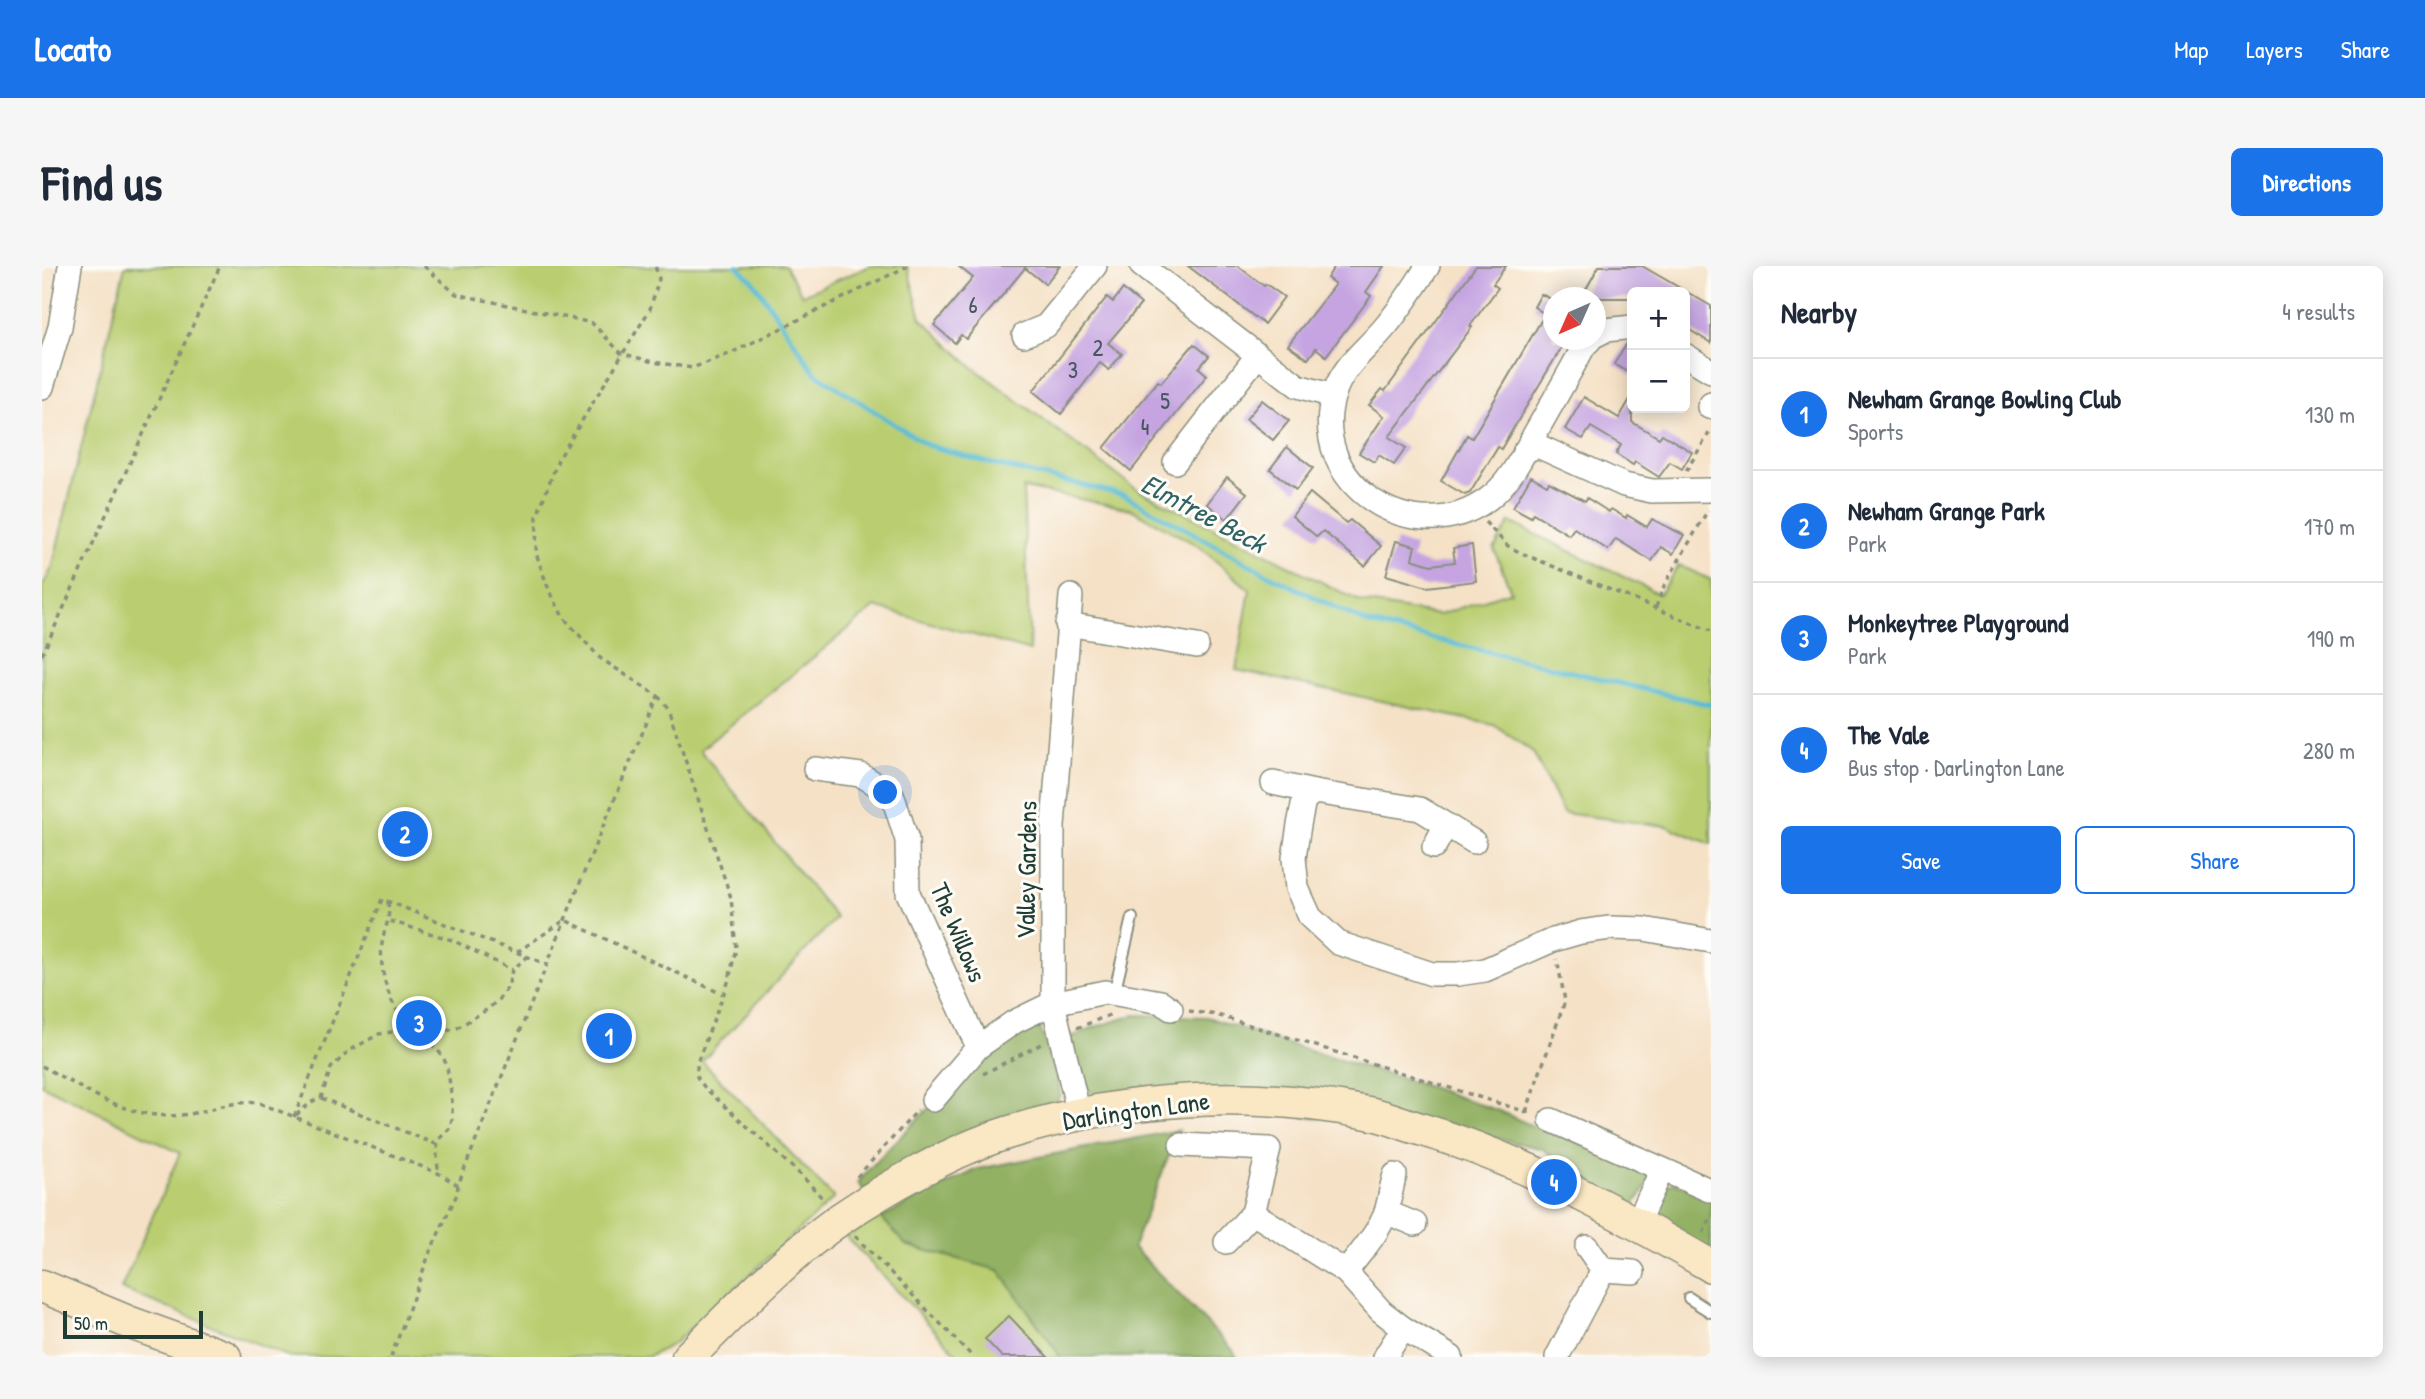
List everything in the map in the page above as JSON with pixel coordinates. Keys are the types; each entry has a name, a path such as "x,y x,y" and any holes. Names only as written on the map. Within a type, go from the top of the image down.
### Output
{"street":[{"path":"42,387 60,327 70,266"},
{"path":"1024,335 1046,326 1095,266"},
{"path":"1142,266 1298,386 1333,396"},
{"path":"1428,266 1390,321 1354,358 1341,376 1333,396 1330,420 1333,447 1342,467 1356,486 1376,504 1402,516 1430,520 1474,508 1490,498 1525,451 1582,350"},
{"path":"1606,330 1627,328"},
{"path":"1175,463 1257,356"},
{"path":"1690,358 1711,371"},
{"path":"1525,451 1538,446 1624,485 1652,491 1711,490"},
{"name":"Valley Gardens","path":"1071,596 1053,826 1052,1003 1079,1115"},
{"path":"1067,624 1197,646"},
{"name":"The Willows","path":"815,769 862,775 892,794 907,840 908,894 978,1047"},
{"path":"1273,783 1420,809 1474,842"},
{"path":"1314,792 1304,800 1299,825 1294,858 1297,888 1310,918 1338,943 1432,974 1458,974 1485,970 1553,940 1610,928 1644,929 1711,941"},
{"path":"1434,847 1446,825"},
{"path":"933,1100 978,1047 1013,1022 1052,1003 1105,992 1114,1004 1161,1002 1171,1009"},
{"name":"Darlington Lane","path":"688,1357 766,1279 840,1220 876,1196 948,1158 1006,1133 1079,1115 1147,1104 1214,1099 1286,1101 1370,1113 1469,1143 1637,1223 1706,1252"},
{"path":"1551,1121 1709,1190"},
{"path":"1181,1145 1269,1149 1253,1213 1226,1242"},
{"path":"1637,1223 1662,1170"},
{"path":"1346,1272 1379,1227 1386,1212 1395,1175"},
{"path":"1386,1212 1415,1224"},
{"path":"1253,1213 1346,1272 1381,1311 1403,1328 1451,1357"},
{"path":"1587,1247 1603,1270"},
{"path":"1603,1270 1633,1272"},
{"path":"1557,1357 1603,1270"},
{"path":"42,1286 128,1322 225,1357"},
{"path":"1385,1357 1403,1328"}],"lane":[{"path":"1114,1004 1132,918"},
{"path":"1689,1298 1711,1312"}],"path":[{"path":"42,654 220,266"},
{"path":"424,266 456,294 592,323 621,353 653,362 692,368 729,354 908,266"},
{"path":"655,266 659,279 650,309 558,460 537,516 536,553 563,617 600,658 658,696 668,708 731,898 736,948 723,995 697,1063 697,1077 705,1088 803,1177 840,1220 972,1356"},
{"path":"1674,491 1710,413"},
{"path":"1656,607 1664,586 1711,505"},
{"path":"1474,508 1507,546 1711,631"},
{"path":"391,1357 430,1252 457,1194 458,1185 546,964 658,696"},
{"path":"294,1116 382,899 546,964"},
{"path":"388,901 390,921 383,938 382,958 386,985 398,1013 421,1034 447,1065 452,1116 450,1126 438,1145 438,1173"},
{"path":"565,920 723,995"},
{"path":"517,952 565,920"},
{"path":"390,921 452,940 512,970"},
{"path":"1526,1112 1565,1001 1553,940"},
{"path":"321,1098 331,1068 349,1051 379,1034 439,1033 457,1028 488,1009 508,987 512,970 528,957"},
{"path":"982,1074 1114,1004"},
{"path":"1171,1009 1217,1015 1551,1121"},
{"path":"42,1066 99,1098 148,1115 190,1114 228,1103 259,1103 438,1173 458,1185"},
{"path":"294,1116 321,1098 438,1145"},
{"path":"855,1178 919,1110 933,1100"},
{"path":"1706,1252 1711,1218"}],"green space":[{"path":"125,266 785,266 802,295 870,266 907,266 921,318 970,365 1133,487 1361,602 1439,615 1511,591 1494,549 1510,522 1659,594 1679,565 1711,580 1711,844 1666,826 1563,813 1533,752 1494,725 1236,670 1250,590 1197,545 1131,509 1023,488 1030,651 875,607 700,750 836,918 702,1061 834,1198 673,1344 648,1357 290,1357 121,1289 180,1153 42,1085 42,587 52,568"},
{"path":"1135,1015 1207,1017 1432,1088 1499,1111 1553,1135 1557,1133 1648,1170 1651,1179 1635,1204 1628,1206 1583,1181 1543,1149 1461,1130 1102,1099 1093,1095 1078,1074 1069,1038"},
{"path":"1034,1025 1040,1028 1058,1078 1060,1095 1053,1106 864,1190 858,1183 863,1176 933,1104 980,1062"},
{"path":"1179,1130 1133,1247 1237,1357 1061,1357 999,1270 906,1245 881,1217 978,1169"},
{"path":"1674,1182 1711,1199 1711,1256 1656,1224 1651,1212 1663,1190"},
{"path":"881,1217 906,1245 999,1270 1061,1357 960,1357 846,1237"}],"building":[{"path":"958,266 1060,266 1045,284 1025,268 966,339 961,335 955,343 934,325 973,278"},
{"path":"1188,266 1238,266 1284,297 1264,324"},
{"path":"1335,266 1384,266 1366,292 1371,296 1326,356 1316,348 1308,359 1288,345 1335,284 1327,278"},
{"path":"1476,266 1506,266 1493,284 1498,288 1470,326 1472,327 1389,437 1406,448 1394,465 1379,455 1374,462 1359,453 1384,416 1369,405 1382,389 1385,391"},
{"path":"1599,266 1642,266 1678,287 1627,287 1627,298 1606,298 1606,287 1587,287"},
{"path":"1123,289 1141,304 1108,343 1122,354 1109,370 1100,363 1061,414 1033,391 1107,297 1113,302"},
{"path":"1541,294 1543,295 1543,313 1534,307"},
{"path":"1690,294 1711,306 1711,343 1690,330"},
{"path":"1543,317 1543,350 1560,350 1501,449 1498,447 1470,493 1465,495 1441,481 1467,435 1472,438"},
{"path":"1194,344 1209,356 1199,368 1207,375 1131,471 1104,448 1158,381 1161,383"},
{"path":"1627,344 1627,372 1614,364"},
{"path":"1584,397 1619,418 1627,404 1627,413 1632,413 1632,422 1659,438 1662,434 1692,452 1682,469 1670,462 1659,477 1616,454 1621,445 1591,427 1583,439 1565,429"},
{"path":"1262,400 1289,421 1273,440 1246,419"},
{"path":"1287,447 1313,468 1296,490 1270,469"},
{"path":"1531,476 1547,485 1549,482 1585,501 1587,498 1609,512 1611,509 1626,518 1627,515 1647,527 1652,519 1684,535 1673,554 1661,547 1652,561 1616,539 1608,550 1574,528 1569,535 1533,513 1531,517 1513,507"},
{"path":"1227,477 1247,493 1227,519 1207,504"},
{"path":"1310,493 1346,523 1350,520 1381,546 1365,566 1323,531 1317,537 1292,516"},
{"path":"1396,541 1415,546 1412,559 1431,565 1455,562 1453,548 1472,545 1476,581 1427,587 1386,575"},
{"path":"1009,1316 1048,1357 1002,1357 985,1339"}],"waterway":[{"name":"Elmtree Beck","path":"737,266 754,282 815,373 927,445 996,465 1124,495 1265,573 1367,623 1711,705"}],"place":[{"name":"Newham Grange Park","path":"405,834"},
{"name":"Monkeytree Playground","path":"419,1023"},
{"name":"Newham Grange Bowling Club","path":"609,1036"},
{"name":"The Vale","path":"1554,1182"}]}
